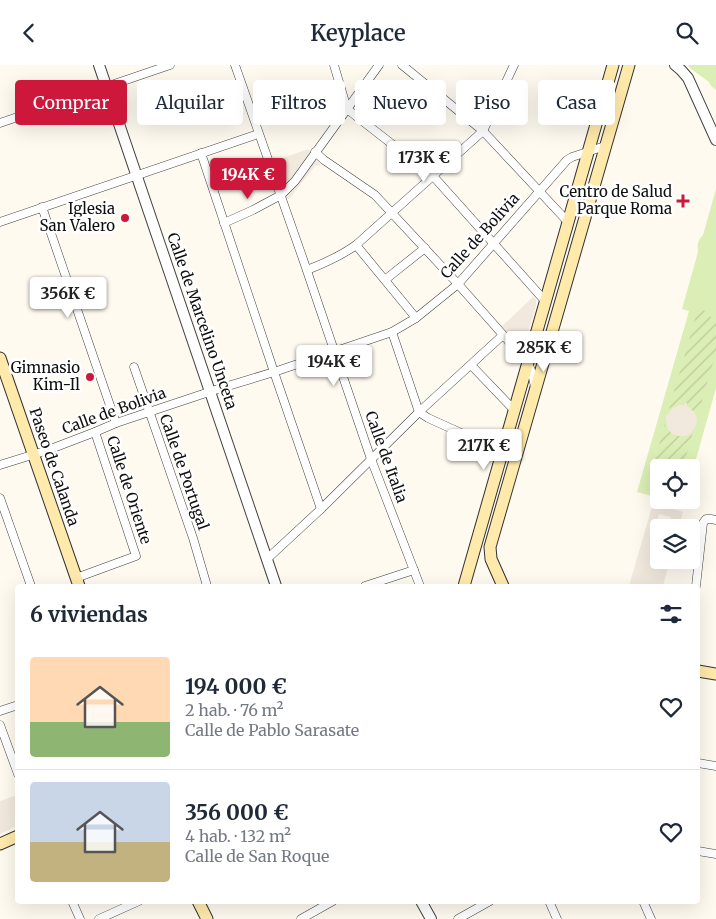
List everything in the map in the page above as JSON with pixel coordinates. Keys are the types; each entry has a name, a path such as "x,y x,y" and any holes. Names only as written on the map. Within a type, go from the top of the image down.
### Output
{"main road":[{"path":"502,584 491,559 490,547 628,65"},
{"path":"465,584 588,151 614,67"},
{"name":"Paseo de Calanda","path":"0,358 78,582"},
{"path":"700,671 716,675"},
{"path":"0,844 15,837"},
{"path":"200,904 207,919"}],"street":[{"name":"Calle de Marcelino Unceta","path":"99,65 104,80"},
{"path":"126,80 170,65"},
{"name":"Calle de Italia","path":"235,65 371,459 419,584"},
{"path":"334,65 347,109 433,176 546,302"},
{"path":"224,223 281,195 295,181 379,65"},
{"path":"402,65 484,131 568,222"},
{"path":"307,270 332,260 356,245 484,131 514,65"},
{"path":"675,65 688,78 716,140"},
{"path":"0,123 15,118"},
{"name":"Calle de Marcelino Unceta","path":"119,125 275,584"},
{"path":"0,222 258,134"},
{"name":"Calle de Bolivia","path":"0,465 116,423 392,332 416,318 458,284 567,160 605,146"},
{"path":"315,152 375,195 425,248 528,363 535,389"},
{"path":"201,153 321,509"},
{"path":"42,207 116,423"},
{"path":"356,245 386,279 416,318"},
{"path":"386,279 425,248"},
{"path":"392,332 419,412 428,418 503,452"},
{"path":"267,559 321,509 419,412 503,335"},
{"path":"472,365 515,411"},
{"name":"Calle de Portugal","path":"134,367 193,538 206,584"},
{"name":"Calle de Oriente","path":"78,582 136,556 95,432"},
{"path":"0,498 30,584"},
{"path":"696,584 703,523 706,519 716,520"},
{"path":"372,584 414,570"},
{"path":"0,711 15,706"},
{"path":"0,725 15,766"},
{"path":"700,763 716,766"},
{"path":"700,851 716,854"},
{"path":"73,904 80,919"},
{"path":"100,919 132,904"},
{"path":"301,919 328,904"},
{"path":"423,904 431,919"},
{"path":"458,919 485,904"},
{"path":"550,904 557,919"},
{"path":"644,904 650,919"}],"green space":[{"path":"688,65 716,65 716,90 709,82"},
{"path":"716,189 716,388 696,459 650,459 650,496 637,492 689,311 682,309 698,252 698,242 703,235"},
{"path":"698,309 709,312 716,324 716,353 697,417 695,413 684,405 669,409"},
{"path":"665,424 671,432 677,435 681,436 693,432 685,459 655,459"}],"shaded area":[{"path":"308,149 321,165 315,166 289,199 285,198 271,162"},
{"path":"534,296 536,305 522,349 501,327"},
{"path":"687,403 687,406 694,412 697,418 696,425 690,434 685,436 672,434 668,429 666,416 673,408"},
{"path":"651,509 673,509 683,512 681,519 670,519 671,517 659,514 658,519 650,519 650,569 668,569 664,584 630,584"},
{"path":"15,796 15,827 0,834 0,801"}],"place":[{"name":"Centro de Salud Parque Roma","path":"683,201"},
{"name":"Iglesia San Valero","path":"125,218"},
{"name":"Gimnasio Kim-Il","path":"90,377"}]}
